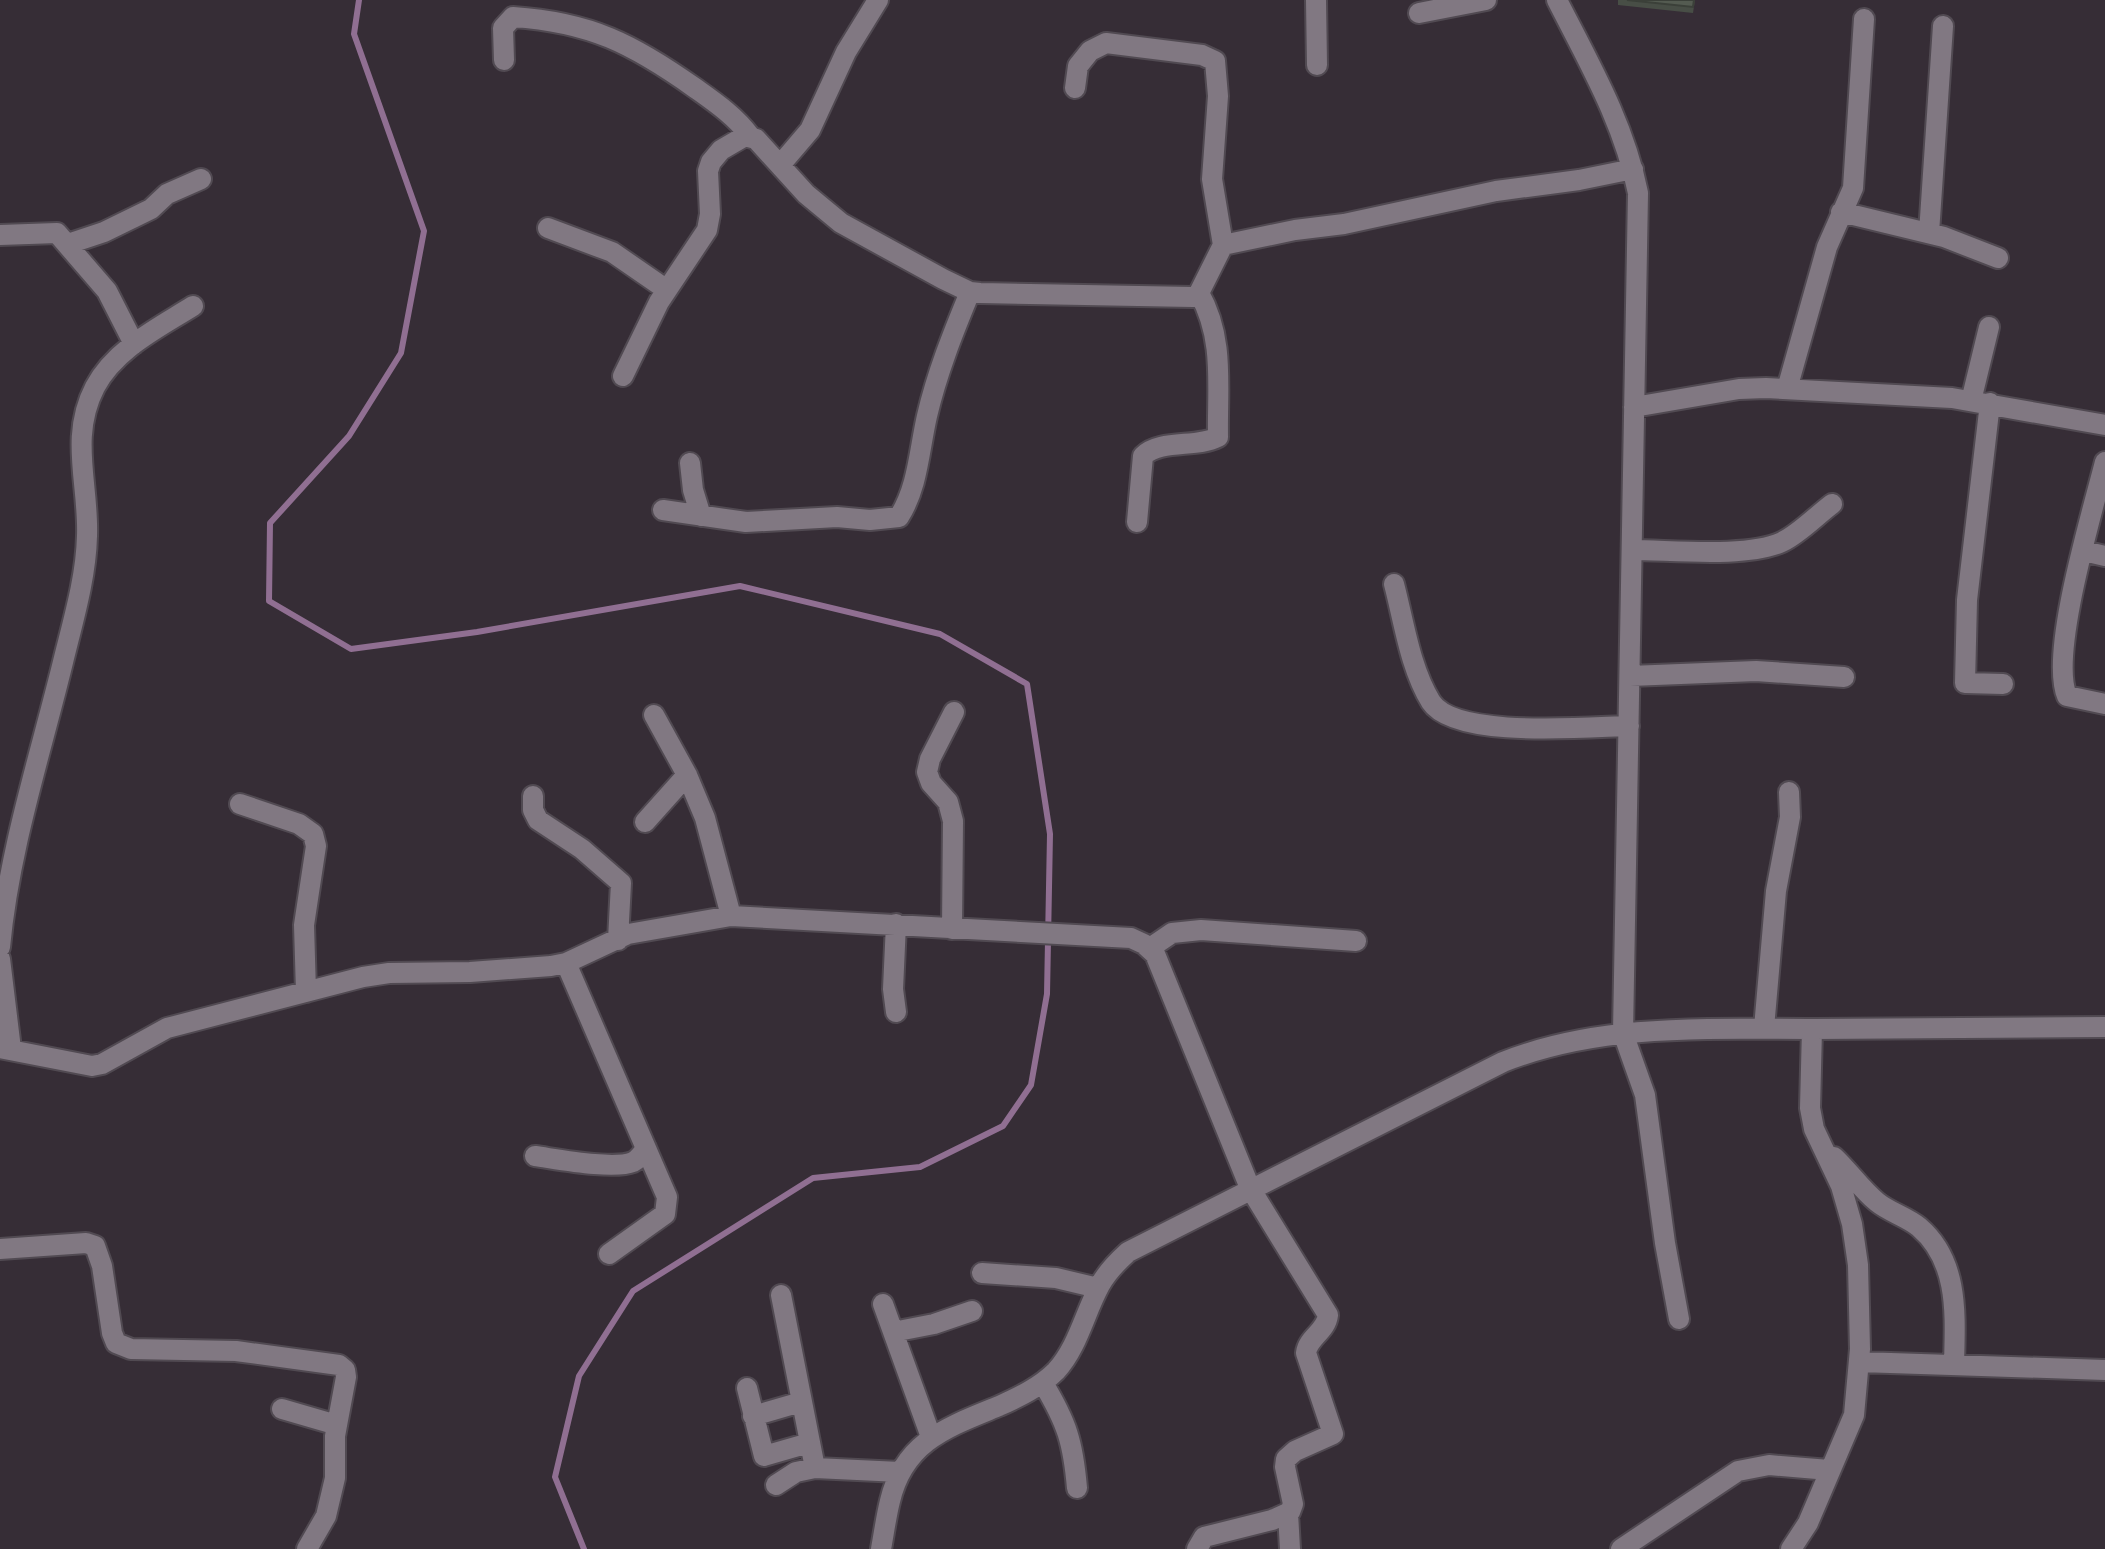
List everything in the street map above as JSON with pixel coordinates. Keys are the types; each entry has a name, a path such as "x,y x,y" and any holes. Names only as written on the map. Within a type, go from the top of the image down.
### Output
{"street":[{"path":"781,164 810,130 846,52 878,0"},
{"path":"1316,0 1317,65"},
{"path":"1419,13 1486,0"},
{"path":"1557,0 1612,109 1638,193 1623,1033 1645,1095 1665,1243 1679,1319"},
{"path":"504,60 503,28 526,9 611,36 652,58 736,118 806,194 841,223 970,292 1184,298 1199,293 1223,245 1212,179 1218,96 1215,61 1202,55 1106,43 1090,51 1078,66 1075,88"},
{"path":"1787,389 1824,259 1853,188 1864,19"},
{"path":"1929,233 1943,26"},
{"path":"623,376 667,290 707,230 710,214 708,171 711,162 739,137 750,136"},
{"path":"1223,245 1295,230 1344,224 1496,191 1633,169"},
{"path":"68,244 104,232 151,209 167,194 201,179"},
{"path":"1841,212 1929,233 1998,258"},
{"path":"548,228 612,252 667,290"},
{"path":"0,235 57,233 107,291 134,344"},
{"path":"663,510 746,522 899,517 911,498 927,415 947,345 970,292"},
{"path":"1137,522 1143,456 1159,448 1216,439 1218,350 1209,311 1199,293"},
{"path":"0,947 6,854 76,608 84,561 88,513 80,446 83,422 96,386 109,366 134,344 193,306"},
{"path":"1989,327 1980,402 1967,600 1965,683 2003,684"},
{"path":"1634,407 1739,389 1787,389 1980,402 2105,425"},
{"path":"2105,462 2069,604 2063,687 2067,696 2074,699 2105,704"},
{"path":"690,463 693,490 701,516"},
{"path":"1632,550 1726,551 1761,547 1782,542 1832,504"},
{"path":"2084,551 2105,556"},
{"path":"1394,584 1416,667 1431,702 1440,712 1485,727 1629,726"},
{"path":"1630,676 1756,671 1844,677"},
{"path":"952,929 953,821 948,802 931,783 927,772 930,759 954,712"},
{"path":"654,715 687,775 705,818 731,916"},
{"path":"645,822 687,775"},
{"path":"1764,1028 1776,891 1790,817 1789,792"},
{"path":"533,796 533,810 538,820 582,849 621,883 618,940"},
{"path":"240,804 299,824 313,834 316,846 304,925 306,992"},
{"path":"0,959 6,1048 92,1066 102,1064 167,1028 306,992 389,973 470,972 566,963 628,934 731,916 1131,938 1155,954 1250,1188 1328,1315 1325,1325 1307,1344 1306,1353 1333,1434 1295,1451 1286,1459 1293,1504 1288,1513 1290,1549"},
{"path":"896,924 893,989 896,1012"},
{"path":"1150,948 1172,933 1201,930 1356,941"},
{"path":"566,963 667,1197 665,1214 609,1254"},
{"path":"883,1539 889,1502 900,1472 919,1446 931,1437 1043,1383 1062,1364 1098,1288 1128,1252 1503,1062 1541,1048 1623,1033 1764,1028 2105,1027"},
{"path":"1791,1549 1808,1523 1854,1415 1860,1362 1858,1265 1852,1224 1841,1186 1814,1129 1810,1108 1812,1029"},
{"path":"535,1156 619,1164 633,1162 642,1156 646,1148"},
{"path":"1823,1148 1876,1201 1917,1225 1941,1255 1948,1270 1955,1310 1954,1365"},
{"path":"0,1249 86,1243 95,1246 102,1266 112,1333 116,1343 131,1349 236,1351 339,1365 345,1370 337,1425 335,1478 326,1516 307,1549"},
{"path":"982,1273 1056,1278 1098,1288"},
{"path":"781,1295 815,1468"},
{"path":"883,1304 931,1437"},
{"path":"893,1332 934,1324 972,1311"},
{"path":"1860,1362 2105,1370"},
{"path":"1043,1383 1060,1412 1073,1448 1077,1488"},
{"path":"747,1388 764,1456 809,1443"},
{"path":"753,1416 801,1402"},
{"path":"282,1409 337,1425"},
{"path":"1621,1549 1738,1471 1769,1465 1829,1470"},
{"path":"776,1485 796,1472 815,1468 900,1472"},
{"path":"1197,1549 1204,1537 1288,1513"}],"building":[{"path":"1627,0 1694,0 1693,7"}],"waterway":[{"path":"359,0 354,34 424,231 401,353 349,436 270,523 269,601 351,649 477,632 740,586 940,634 1027,684 1050,834 1047,994 1031,1085 1003,1126 920,1167 813,1178 633,1291 579,1376 555,1477 584,1549"}]}
